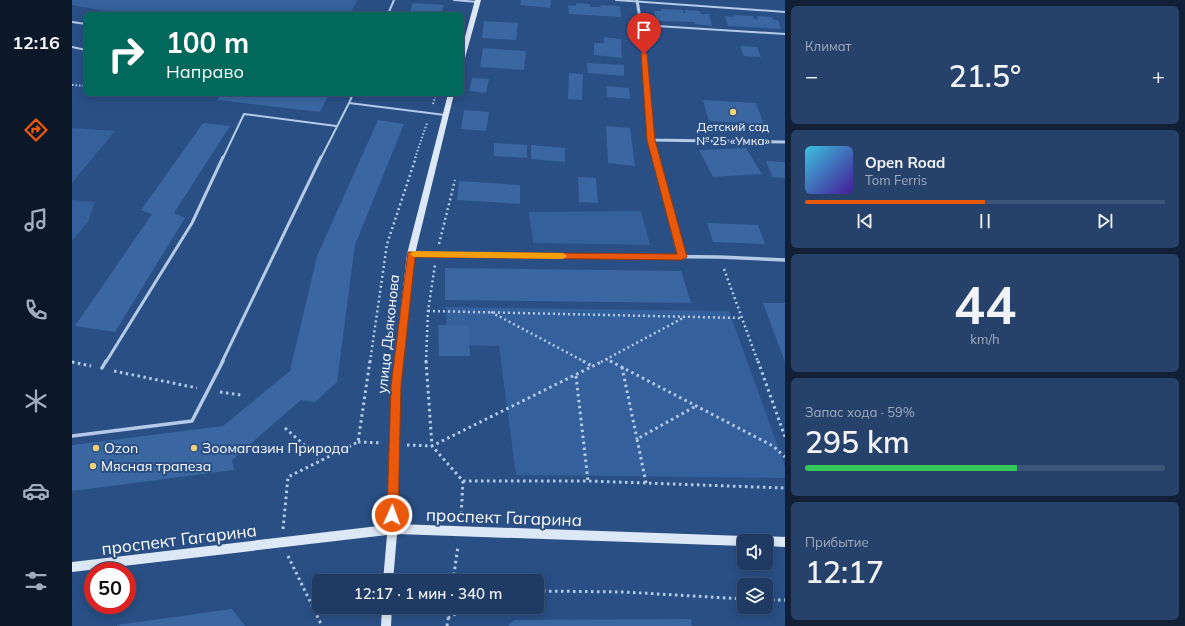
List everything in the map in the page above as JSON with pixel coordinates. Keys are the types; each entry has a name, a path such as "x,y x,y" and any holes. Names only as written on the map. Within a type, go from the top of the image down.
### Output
{"main road":[{"path":"464,51 478,1"},
{"name":"улица Дьяконова","path":"389,574 392,529 396,386 411,254 450,96"},
{"name":"проспект Гагарина","path":"72,567 392,529 737,541"},
{"path":"773,542 785,542"},
{"path":"386,626 387,614"}],"street":[{"path":"638,1 651,140 785,142"},
{"path":"411,254 719,257 785,260"}],"lane":[{"path":"389,12 394,0"},
{"path":"454,0 478,1"},
{"path":"616,0 785,12"},
{"path":"72,22 84,24"},
{"path":"641,25 785,34"},
{"path":"72,47 84,50"},
{"path":"72,436 192,421 209,390 336,126 352,96"},
{"path":"349,103 445,115"},
{"path":"102,368 192,223 244,114 336,126"},
{"path":"651,140 682,257"}],"path":[{"path":"72,85 84,86"},
{"path":"322,626 282,543 288,477 358,442 387,244 435,96"},
{"path":"455,180 437,255 428,311 426,365 432,446 463,481 588,481 785,488"},
{"path":"719,257 785,437"},
{"path":"428,311 741,318"},
{"path":"491,312 592,366"},
{"path":"432,446 576,376 685,317"},
{"path":"606,359 773,446 785,457"},
{"path":"72,362 209,390 241,395"},
{"path":"622,367 646,483"},
{"path":"576,376 588,481"},
{"path":"637,439 696,406"},
{"path":"285,428 321,460"},
{"path":"544,591 624,592 700,598 737,599"},
{"path":"773,600 785,600"},
{"path":"447,626 449,614"},
{"path":"448,618 455,614"}],"shaded area":[{"path":"72,0 358,0 351,12 112,12 72,5"},
{"path":"72,128 115,131 72,183"},
{"path":"72,200 95,202 88,222 72,241"},
{"path":"641,211 650,245 533,243 529,212"},
{"path":"446,307 729,311 785,466 785,478 516,475 499,346 446,345"}],"building":[{"path":"521,0 551,0 550,8 520,5"},
{"path":"413,3 444,5 442,12 410,12"},
{"path":"576,3 590,4 590,7 601,7 600,5 620,6 621,17 569,14 568,5 576,6"},
{"path":"661,9 683,10 683,12 686,13 685,10 700,11 701,14 709,14 712,26 695,24 694,22 656,21 654,11 661,11"},
{"path":"733,15 753,16 754,19 758,19 757,16 772,17 773,20 778,20 781,29 728,26 725,16 734,17"},
{"path":"484,21 518,23 516,40 482,38"},
{"path":"604,37 621,39 622,58 594,55 594,43 604,43"},
{"path":"740,46 757,47 761,57 744,56"},
{"path":"483,48 526,51 524,70 480,67"},
{"path":"587,63 624,65 624,76 588,73"},
{"path":"569,73 583,74 582,100 568,99"},
{"path":"472,78 489,79 486,93 469,91"},
{"path":"606,86 629,88 630,99 607,97"},
{"path":"220,96 328,96 320,112 217,100"},
{"name":"Детский сад № 25 «Умка»","path":"703,100 756,103 764,124 709,121"},
{"path":"464,110 489,112 486,131 461,129"},
{"path":"378,120 404,124 355,245 337,382 315,402 301,400 232,460 234,470 72,491 72,445 223,426 290,371 317,256"},
{"path":"203,123 230,126 174,213 185,218 115,332 75,326 152,214 141,210"},
{"path":"606,126 630,128 635,166 608,163"},
{"path":"494,143 527,145 527,158 494,156"},
{"path":"531,145 565,148 565,162 531,159"},
{"path":"746,148 762,174 713,177 699,150"},
{"path":"766,161 785,162 785,178 772,177"},
{"path":"578,177 596,178 598,203 579,202"},
{"path":"459,181 520,185 520,204 457,200"},
{"path":"707,223 758,225 765,244 713,242"},
{"path":"445,268 681,271 691,303 445,300"},
{"path":"763,303 785,303 785,362"},
{"path":"438,325 468,325 470,356 439,356"},
{"path":"232,609 245,626 117,626 117,625"},
{"path":"691,619 692,626 508,626 514,620"}],"slow traffic":[{"path":"414,254 563,256"}],"place":[{"name":"Детский сад № 25 «Умка»","path":"733,112"},
{"name":"Ozon","path":"96,448"},
{"name":"Зоомагазин Природа","path":"194,448"},
{"name":"Мясная трапеза","path":"93,466"}],"route":[{"path":"392,515 396,386 411,254 682,257 651,140 644,54"}]}
